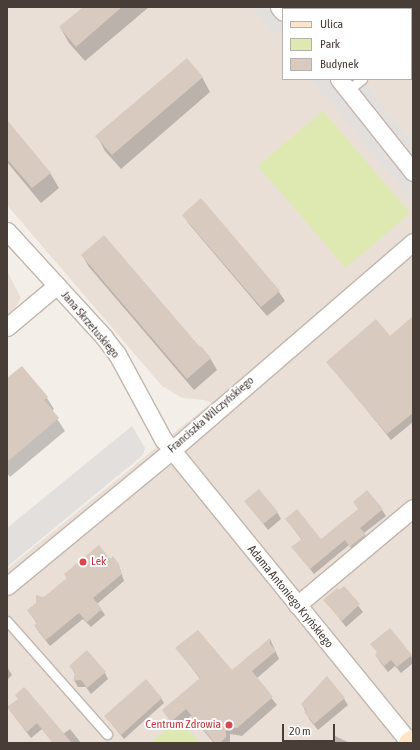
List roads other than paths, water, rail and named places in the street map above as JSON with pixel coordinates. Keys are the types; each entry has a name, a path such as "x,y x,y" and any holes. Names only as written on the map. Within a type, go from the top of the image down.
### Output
{"street":[{"path":"343,85 413,172"},
{"name":"Jana Skrzetuskiego","path":"7,231 117,354 163,439 172,450"},
{"name":"Franciszka Wilczyńskiego","path":"7,586 172,450 413,242"},
{"path":"7,327 56,285"},
{"name":"Adama Antoniego Kryńskiego","path":"172,450 410,743"},
{"path":"297,605 413,508"}],"lane":[{"path":"343,85 359,80"},
{"path":"7,621 106,734"}],"place":[{"name":"Lek","path":"83,562"},
{"name":"Centrum Zdrowia","path":"229,725"}]}
